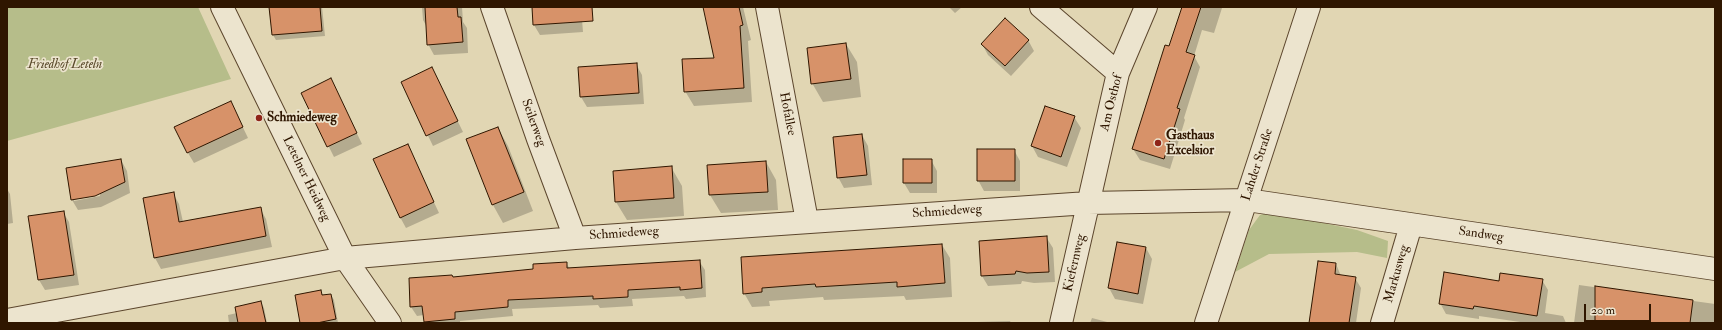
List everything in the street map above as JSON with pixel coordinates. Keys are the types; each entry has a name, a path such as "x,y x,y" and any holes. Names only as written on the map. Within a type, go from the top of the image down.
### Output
{"street":[{"name":"Letelner Heidweg","path":"222,7 345,258 390,323"},
{"name":"Seilerweg","path":"492,7 575,238"},
{"name":"Hofallee","path":"767,7 807,221"},
{"path":"1041,7 1118,73"},
{"name":"Am Osthof","path":"1088,203 1118,73 1146,7"},
{"name":"Lahder Straße","path":"1206,323 1309,7"},
{"name":"Schmiedeweg","path":"7,320 345,258 575,238 807,221 1088,203 1247,200"},
{"name":"Sandweg","path":"1247,200 1715,269"},
{"name":"Kiefernweg","path":"1061,323 1088,203"},
{"name":"Markusweg","path":"1382,323 1411,225"}],"green space":[{"name":"Friedhof Leteln","path":"7,7 198,7 231,79 7,141"},
{"path":"1270,212 1357,230 1388,241 1387,258 1357,252 1269,254 1235,272 1249,230 1260,215"}],"building":[{"path":"269,7 320,7 322,31 272,35"},
{"path":"425,7 457,7 458,17 461,17 463,42 427,45"},
{"path":"532,7 592,7 593,21 533,25"},
{"path":"703,7 739,7 743,25 740,26 744,88 684,92 682,59 714,58"},
{"path":"1182,7 1201,7 1186,52 1195,55 1177,108 1180,109 1164,159 1132,149 1165,45 1169,46"},
{"path":"1005,18 1029,40 1005,66 981,44"},
{"path":"846,43 851,79 811,84 807,48"},
{"path":"637,63 639,93 580,97 578,67"},
{"path":"432,67 458,121 426,136 401,82"},
{"path":"331,78 357,133 327,147 301,93"},
{"path":"231,101 243,127 187,153 174,127"},
{"path":"1045,106 1075,116 1061,157 1031,146"},
{"path":"498,127 524,192 492,205 466,139"},
{"path":"862,134 867,175 837,178 833,137"},
{"path":"408,144 434,202 400,218 373,159"},
{"path":"977,149 1015,149 1015,181 977,181"},
{"path":"121,159 125,182 95,196 71,200 66,168"},
{"path":"903,159 932,159 932,183 903,183"},
{"path":"766,161 768,192 709,195 707,165"},
{"path":"672,166 674,198 615,202 613,171"},
{"path":"174,192 179,222 261,207 266,236 154,258 143,198"},
{"path":"64,211 74,275 38,280 28,216"},
{"path":"1047,236 1049,272 1027,273 1016,271 1015,274 981,276 979,241"},
{"path":"1117,242 1146,247 1138,294 1108,288"},
{"path":"942,244 945,283 897,287 897,282 816,287 815,284 762,288 762,292 743,294 741,257"},
{"path":"700,260 702,288 680,290 680,287 628,290 628,297 593,299 593,296 508,300 508,307 455,312 455,319 424,322 422,306 410,307 409,278 452,275 453,277 533,269 533,264 567,262 567,268"},
{"path":"1318,261 1336,263 1335,274 1356,277 1349,323 1309,323"},
{"path":"1444,272 1499,281 1500,273 1543,279 1537,316 1474,306 1473,309 1439,304"},
{"path":"1595,286 1693,300 1690,323 1595,323"},
{"path":"321,290 322,295 331,294 336,319 317,323 300,323 295,295"},
{"path":"261,301 266,323 238,323 235,307"}],"place":[{"name":"Schmiedeweg","path":"259,118"},
{"name":"Gasthaus Excelsior","path":"1158,143"}]}
